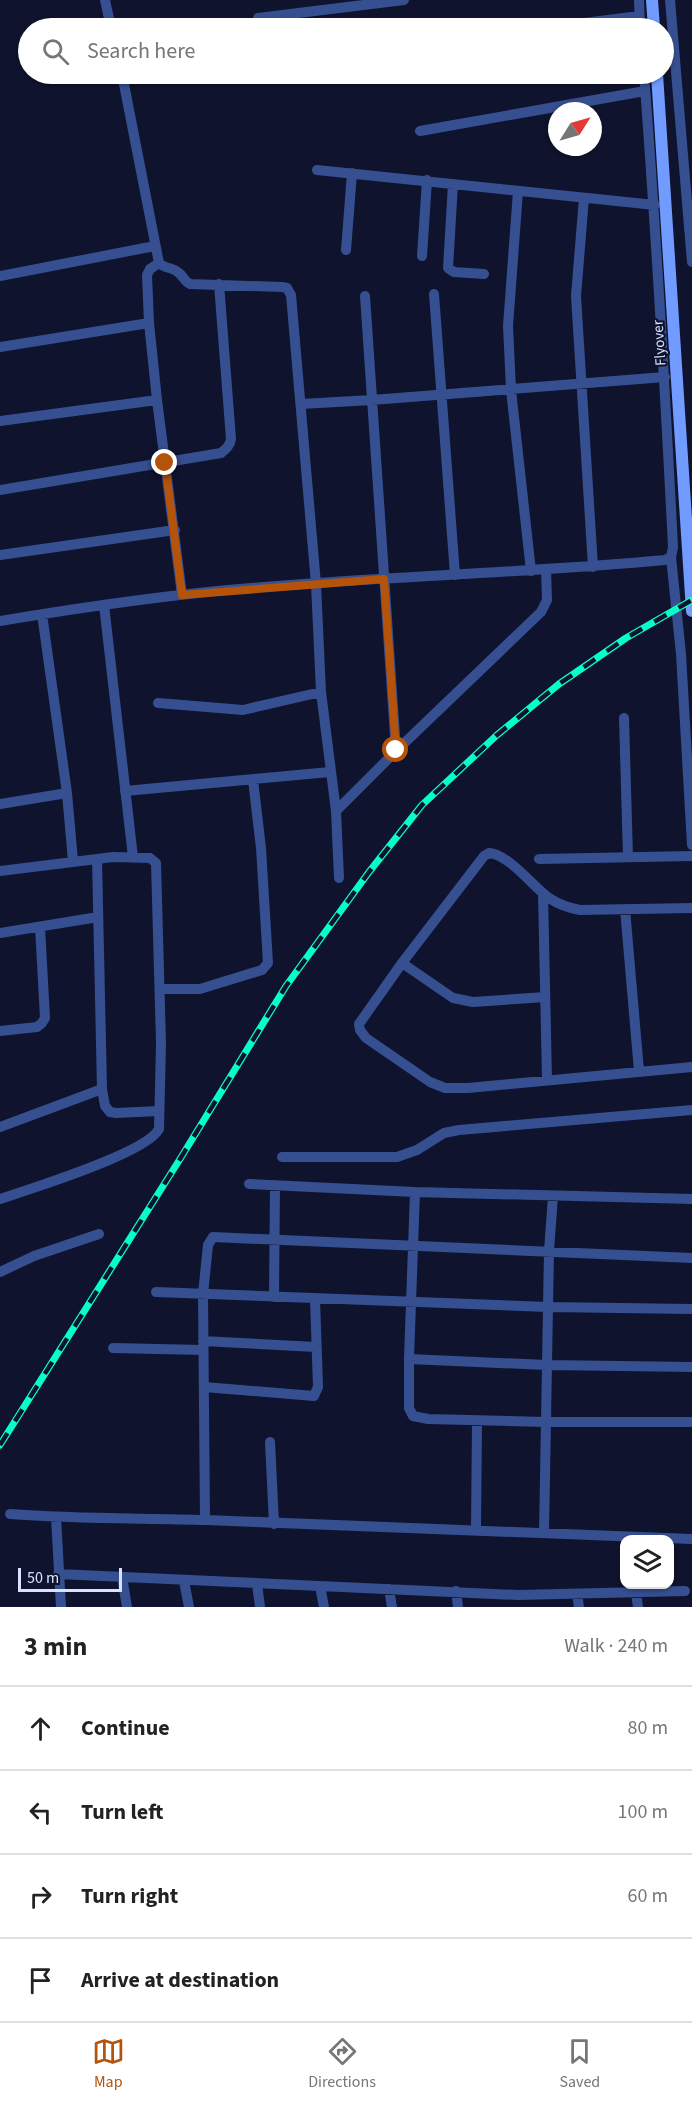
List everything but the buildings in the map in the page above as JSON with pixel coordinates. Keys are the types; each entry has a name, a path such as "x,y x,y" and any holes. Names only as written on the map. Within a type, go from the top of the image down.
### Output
{"main road":[{"path":"652,0 653,18"},
{"name":"Flyover","path":"658,84 692,610"}],"street":[{"path":"105,0 109,18"},
{"path":"258,18 404,0"},
{"path":"623,18 639,16 639,0"},
{"path":"670,0 672,18"},
{"path":"674,32 686,126 692,262"},
{"path":"125,84 155,246 162,267 176,271 183,280 190,284 282,287 291,295 316,584 321,692 336,811 339,878"},
{"path":"645,84 655,205 673,547 671,557 681,654 692,845"},
{"path":"420,131 645,91"},
{"path":"318,170 655,205"},
{"path":"345,250 352,174"},
{"path":"422,255 427,180"},
{"path":"453,183 448,268 454,272 484,274"},
{"path":"518,191 508,326 511,390 531,571"},
{"path":"584,198 576,296 593,567"},
{"path":"0,276 155,246"},
{"path":"159,263 150,269 147,275 149,323 182,595"},
{"path":"0,490 221,453 230,444 231,439 219,284"},
{"path":"434,294 455,575"},
{"path":"364,296 396,750"},
{"path":"0,347 149,323"},
{"path":"301,404 664,377"},
{"path":"0,421 157,400"},
{"path":"668,444 692,447"},
{"path":"0,555 175,530"},
{"path":"0,621 182,595 384,579 593,567 665,560 671,557"},
{"path":"336,811 396,750 541,612 547,600 546,570"},
{"path":"104,605 133,857"},
{"path":"42,614 67,793 73,861"},
{"path":"158,703 243,710 321,692"},
{"path":"624,718 627,857"},
{"path":"125,791 330,772"},
{"path":"160,989 206,988 262,970 268,963 261,848 253,780"},
{"path":"0,804 67,793"},
{"path":"692,908 579,910 570,908 543,893 501,856 489,853 484,856 402,963 359,1024 366,1038 430,1082 445,1088 468,1088 692,1067"},
{"path":"539,859 692,856"},
{"path":"0,871 73,861 150,858 158,868 160,989 159,1129 156,1134 144,1143 96,1165 0,1199"},
{"path":"97,859 102,1089 105,1106 110,1112 159,1112"},
{"path":"543,893 547,1079"},
{"path":"625,909 639,1071"},
{"path":"0,933 98,917"},
{"path":"0,1031 37,1027 45,1018 40,927"},
{"path":"402,963 453,998 473,1002 545,997"},
{"path":"0,1127 102,1089"},
{"path":"282,1157 397,1157 417,1150 444,1133 459,1130 692,1110"},
{"path":"249,1184 415,1192 692,1199"},
{"path":"274,1297 275,1185"},
{"path":"415,1192 409,1359 409,1408 413,1416 418,1419 477,1421 692,1422"},
{"path":"544,1533 549,1251 553,1196"},
{"path":"0,1272 34,1256 99,1234"},
{"path":"205,1520 203,1294 209,1240 217,1237 274,1239 692,1258"},
{"path":"156,1292 548,1307 692,1309"},
{"path":"204,1387 314,1396 318,1387 315,1299"},
{"path":"113,1348 316,1347"},
{"path":"409,1359 547,1365 692,1367"},
{"path":"476,1530 477,1421"},
{"path":"270,1442 274,1524"},
{"path":"10,1514 692,1539"},
{"path":"56,1517 61,1607"},
{"path":"58,1574 518,1595 685,1591"},
{"path":"122,1577 127,1607"},
{"path":"184,1581 189,1607"},
{"path":"257,1584 260,1607"},
{"path":"320,1586 324,1607"},
{"path":"389,1589 392,1607"},
{"path":"456,1591 458,1607"},
{"path":"636,1593 638,1607"},
{"path":"577,1594 579,1607"},
{"path":"518,1595 520,1607"}],"railway":[{"path":"0,1445 286,986 369,872 422,805 497,735 559,684 626,638 692,600"}],"route":[{"path":"165,463 182,595 384,579 396,750"}]}
